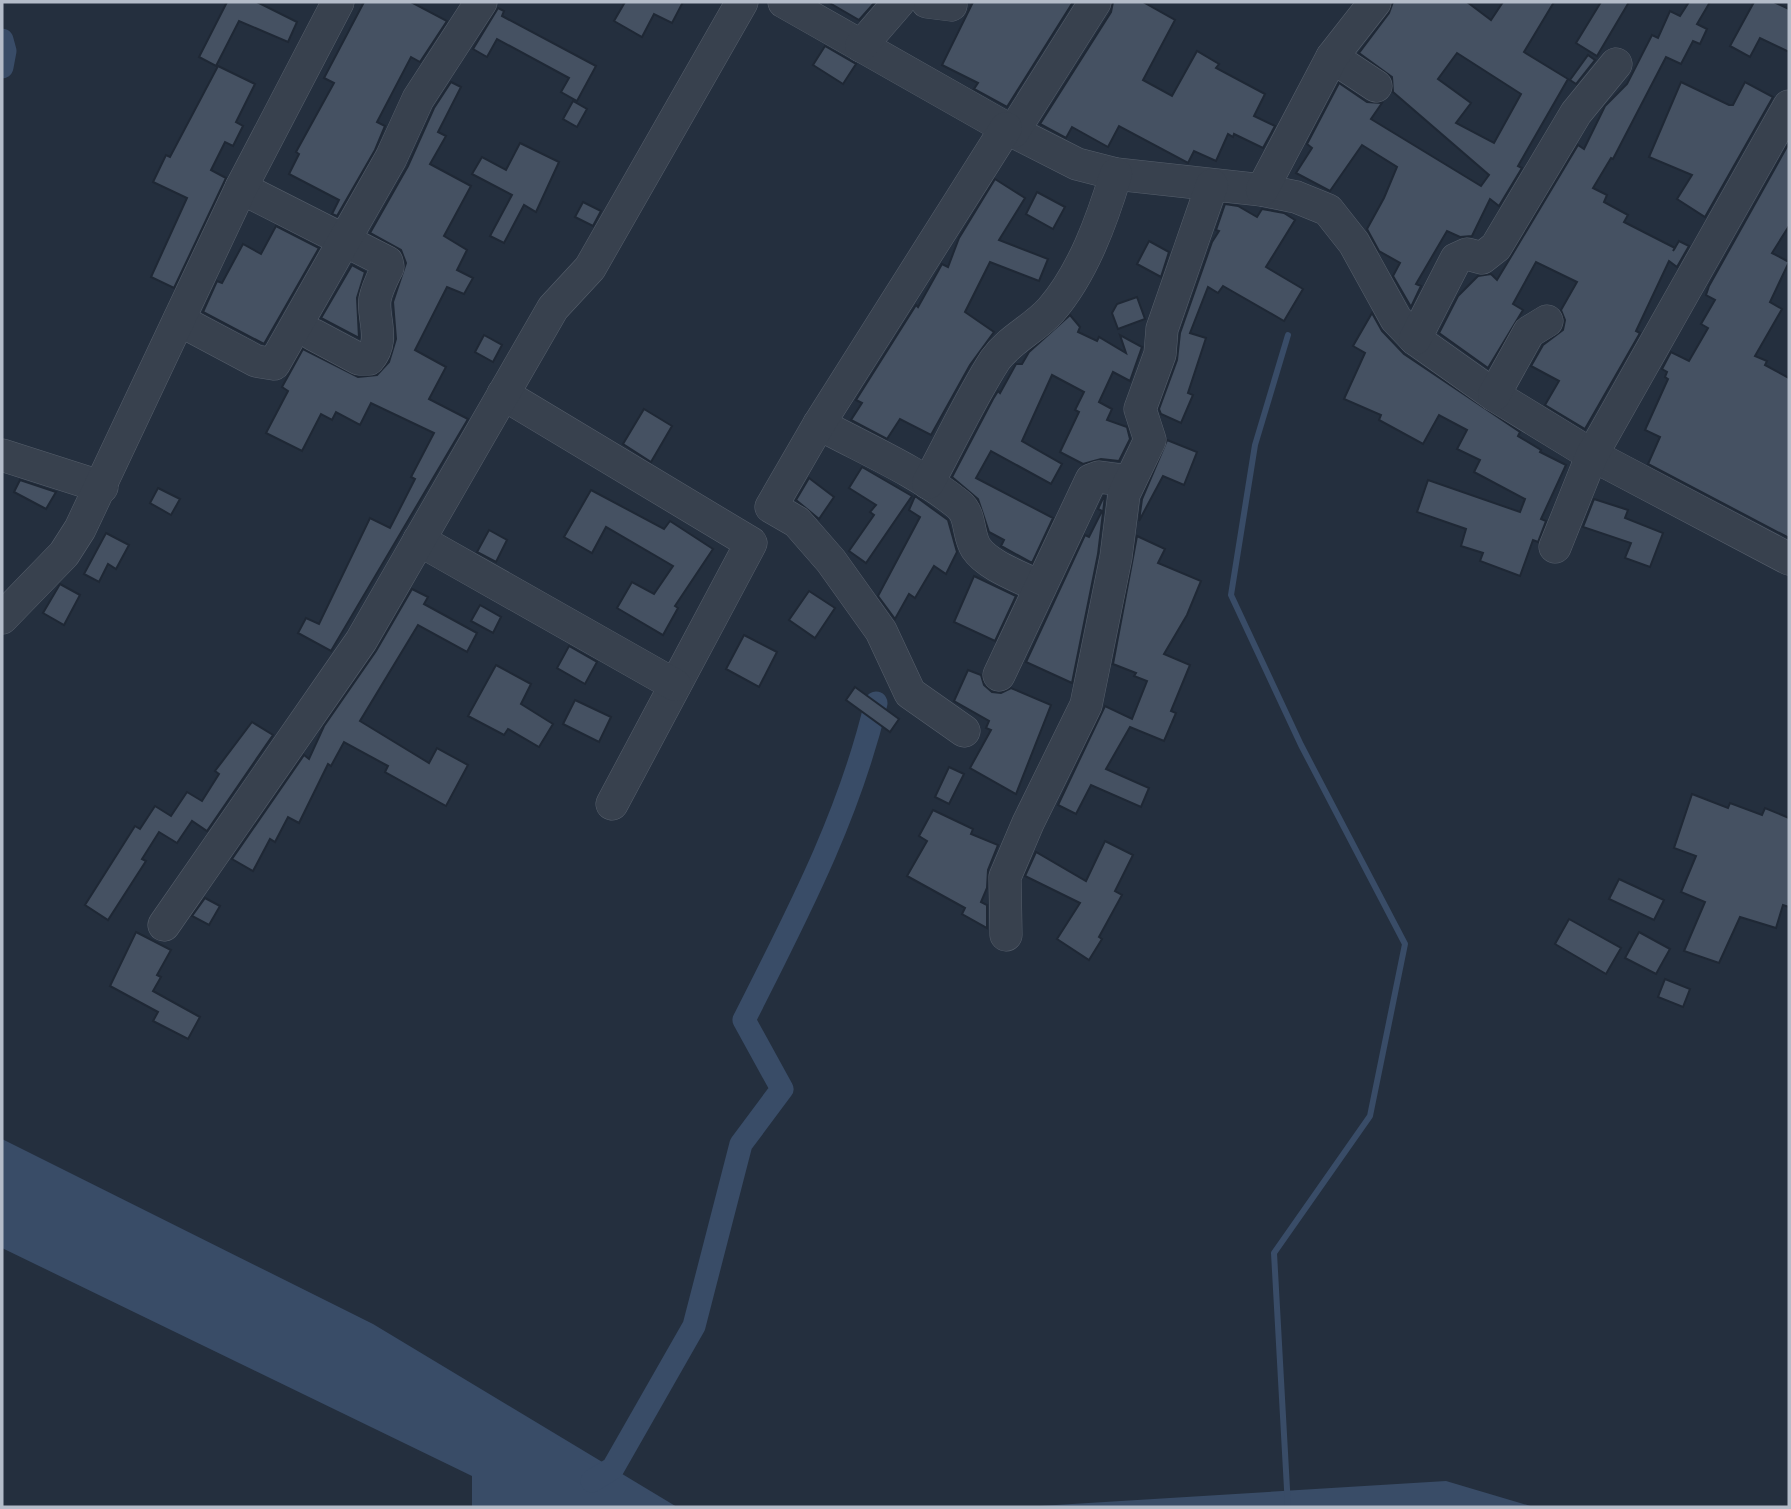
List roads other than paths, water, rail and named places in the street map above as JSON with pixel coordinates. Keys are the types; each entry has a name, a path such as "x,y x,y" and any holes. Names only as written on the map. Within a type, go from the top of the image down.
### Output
{"street":[{"path":"2,618 64,554 102,487 241,188 338,2"},
{"path":"179,320 256,361 274,364 391,158 418,99 481,2"},
{"path":"163,925 361,641 553,308 590,268 742,2"},
{"path":"784,2 1010,130 1077,164 1116,174 1262,190 1296,197 1328,210 1354,243 1396,319 1415,339 1494,395 1592,455 1789,559"},
{"path":"861,46 899,2"},
{"path":"612,804 751,543 819,424 1095,2"},
{"path":"1262,190 1332,58 1375,2"},
{"path":"1332,58 1376,86"},
{"path":"1415,339 1456,259 1467,254 1482,258 1496,247 1576,113 1616,64"},
{"path":"1555,547 1592,455 1789,106"},
{"path":"928,484 996,359 1012,341 1051,310 1075,273 1103,216 1116,174"},
{"path":"1006,935 1005,877 1028,823 1086,705 1116,557 1121,508 1129,481 1150,440 1140,409 1160,354 1163,329 1212,185"},
{"path":"241,188 387,262 388,267 376,296 378,329 373,354 369,359 359,359 314,335"},
{"path":"1494,395 1529,332 1547,321"},
{"path":"503,394 751,543"},
{"path":"819,424 928,484 965,510 976,547 984,556 1040,587"},
{"path":"2,455 102,487"},
{"path":"999,675 1091,480 1099,477 1129,481"},
{"path":"771,507 797,522 831,561 881,631 910,693 964,731"},
{"path":"419,540 675,685"}],"water":[{"path":"2,1139 373,1324 677,1507 472,1507 472,1476 2,1248"},
{"path":"1446,1481 1534,1507 1023,1507"}],"waterway":[{"path":"2,40 5,51 2,67"},
{"path":"1288,335 1255,445 1231,595 1301,745 1405,944 1370,1116 1274,1253 1288,1507"},
{"path":"592,1481 613,1468 694,1326 741,1144 782,1089 744,1020 836,826 865,745 876,703"}]}
